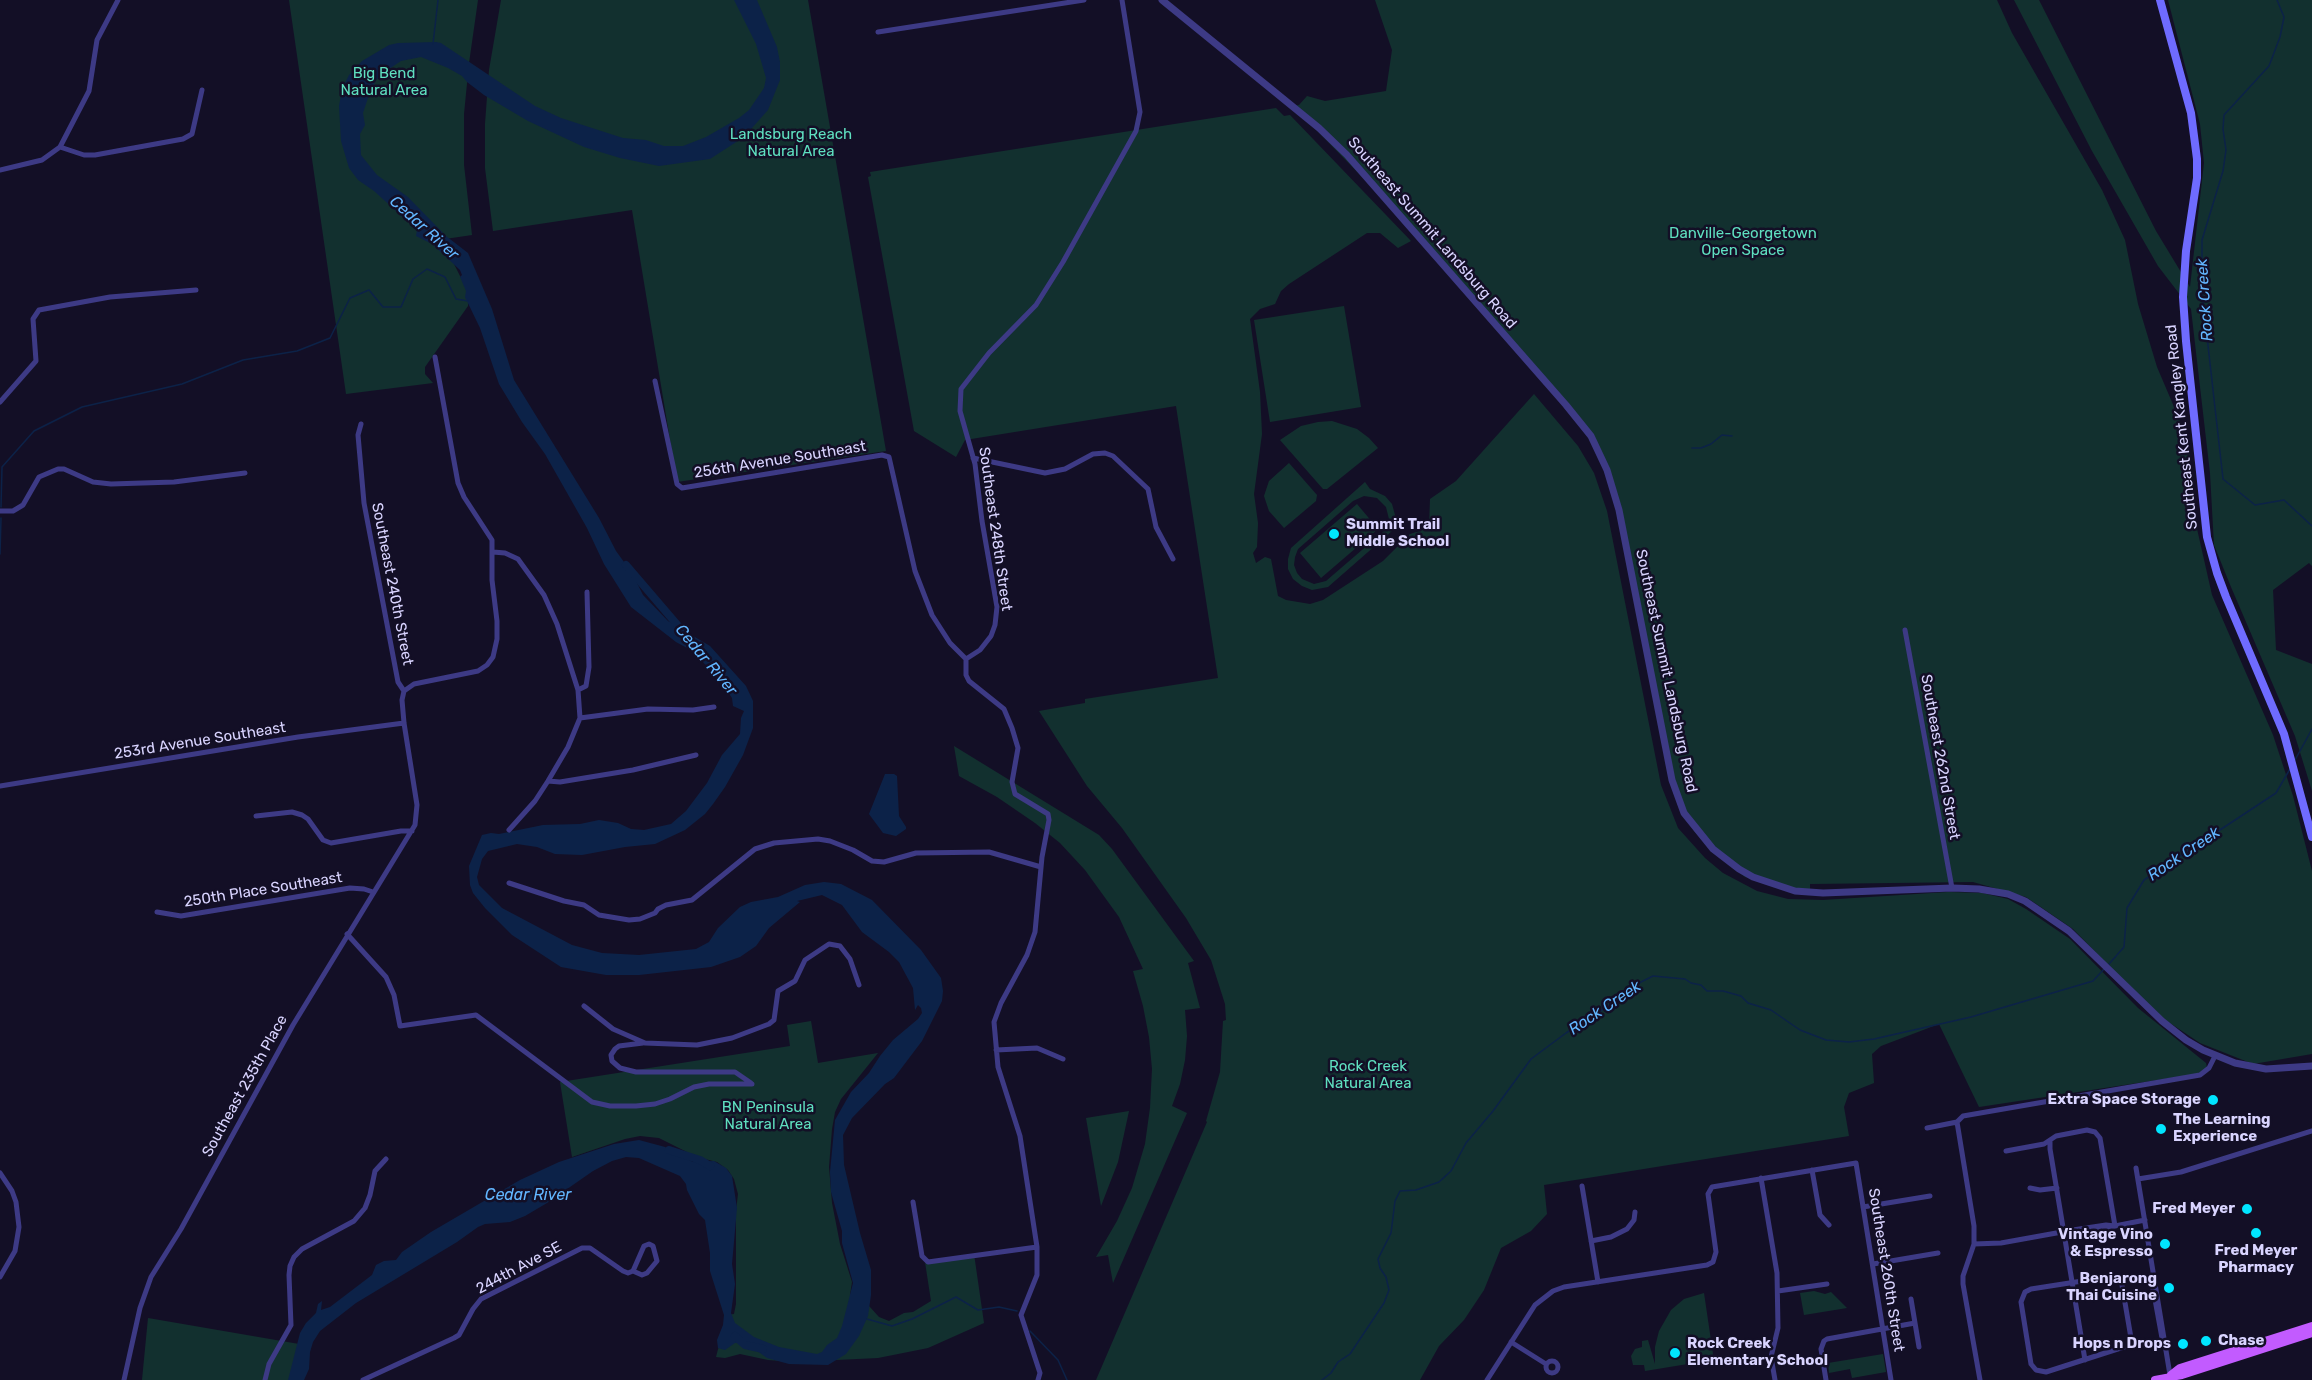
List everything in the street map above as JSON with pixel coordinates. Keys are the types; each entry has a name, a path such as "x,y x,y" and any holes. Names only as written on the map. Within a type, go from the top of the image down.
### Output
{"main road":[{"name":"Southeast Kent Kangley Road","path":"2160,0 2191,113 2197,159 2183,297 2207,537 2226,597 2284,734 2312,837"},
{"path":"2171,1378 2180,1368 2312,1326"},
{"path":"2274,1346 2276,1341 2298,1334 2300,1330"},
{"path":"2155,1380 2182,1375 2312,1333"}],"street":[{"path":"0,170 42,160 60,147 89,91 97,40 118,0"},
{"path":"878,32 1084,0"},
{"name":"Southeast 248th Street","path":"966,659 980,650 991,636 997,607 973,458 960,411 961,389 989,353 1036,305 1063,262 1136,131 1140,112 1122,0"},
{"name":"Southeast Summit Landsburg Road","path":"1162,0 1319,128 1352,160 1591,436 1607,470 1618,510 1672,780 1684,813 1701,837 1713,849 1739,869 1766,882 1795,891 1823,893 1952,888 2008,894 2030,904 2069,931 2174,1031 2194,1045 2235,1063 2266,1069 2312,1066"},
{"path":"60,147 84,155 95,155 183,139 192,134 202,90"},
{"path":"0,402 36,361 32,323 34,315 39,310 110,297 196,290"},
{"path":"404,692 414,684 478,671 493,657 498,630 492,580 491,536 464,497 458,483 435,357"},
{"name":"256th Avenue Southeast","path":"655,381 677,484 682,488 889,457 915,572 932,615 950,643 966,659"},
{"name":"Southeast 240th Street","path":"361,423 357,435 364,503 398,682 404,692 402,700 404,723 417,818"},
{"path":"973,458 1045,473 1065,469 1093,454 1105,453 1113,456 1148,489 1156,527 1173,559"},
{"path":"0,511 13,511 23,505 39,477 58,469 64,469 93,482 111,484 174,482 245,473"},
{"path":"493,552 506,553 518,558 544,595 557,624 578,690 580,718 568,747 548,781 509,830"},
{"path":"578,690 586,687 589,667 587,592"},
{"name":"Southeast 262nd Street","path":"1905,630 1952,888"},
{"path":"966,659 965,667 969,681 1004,709 1016,738 1018,748 1012,782 1015,794 1048,814 1049,820 1041,867 1035,932 1028,955 995,1014 998,1067 1020,1136 1037,1247 1037,1275 1021,1315 1040,1373 1038,1380"},
{"path":"580,718 648,709 693,710 714,707"},
{"name":"253rd Avenue Southeast","path":"0,786 298,737 404,723"},
{"path":"548,781 567,781 633,770 696,755"},
{"path":"255,816 292,812 302,815 308,819 323,840 331,843 412,831"},
{"name":"Southeast 235th Place","path":"124,1380 147,1285 181,1230 267,1069 347,934 412,831 417,818"},
{"path":"509,883 584,905 599,915 629,920 656,913 658,909 666,905 692,900 755,849 774,843 818,839 830,841 872,861 884,862 916,853 989,852 1041,867"},
{"name":"250th Place Southeast","path":"157,912 181,916 350,888 373,892"},
{"path":"347,934 387,976 394,995 400,1026 476,1015 592,1102 610,1106 656,1104 694,1087 709,1084 752,1084 735,1072 636,1072 620,1068 612,1061 611,1055 619,1046 645,1042 697,1045 732,1038 769,1024 774,1020 778,991 795,981 805,960 829,944 840,946 850,959 859,985"},
{"path":"585,1006 613,1029 645,1042"},
{"path":"996,1050 1037,1048 1063,1059"},
{"path":"1927,1128 1957,1122 1963,1116 2200,1075 2209,1068 2216,1056"},
{"path":"1957,1122 1974,1226 1974,1244 1963,1276 1963,1284 1980,1380"},
{"path":"2006,1151 2044,1144 2056,1136 2093,1131 2100,1137 2115,1226"},
{"path":"2138,1179 2181,1172 2312,1131"},
{"path":"2050,1142 2085,1360"},
{"path":"265,1380 269,1364 291,1325 289,1275 294,1257 302,1249 354,1221 368,1202 375,1171 386,1159"},
{"name":"Southeast 260th Street","path":"1812,1170 1856,1163 1891,1380"},
{"path":"2136,1168 2171,1378"},
{"path":"1487,1380 1541,1298 1564,1287 1707,1265 1713,1262 1716,1252 1708,1194 1709,1190 1717,1185 1812,1170 1820,1215 1829,1225"},
{"path":"0,1173 12,1191 20,1227 15,1251 0,1277"},
{"path":"1761,1178 1776,1265 1778,1291 1778,1328 1771,1357 1774,1380"},
{"path":"1582,1186 1598,1282"},
{"path":"2030,1188 2040,1190 2057,1188"},
{"path":"1863,1206 1930,1196"},
{"path":"913,1202 922,1256 925,1261 1037,1247"},
{"path":"1591,1241 1611,1237 1627,1229 1634,1220 1635,1212"},
{"path":"1974,1244 2001,1243 2064,1233 2073,1234 2145,1220"},
{"path":"649,1244 653,1246 657,1261 654,1266 642,1275 633,1271 644,1246 649,1244"},
{"name":"244th Ave SE","path":"363,1380 459,1335 481,1299 582,1248 590,1248 623,1271 628,1273 633,1271"},
{"path":"1873,1264 1938,1253"},
{"path":"2108,1277 2119,1280 2122,1284 2131,1341 2124,1348 2046,1372 2036,1370 2031,1364 2021,1302 2024,1295 2031,1289 2073,1282 2108,1277"},
{"path":"1778,1291 1827,1284"},
{"path":"1911,1299 1919,1347"},
{"path":"1826,1380 1821,1349 1827,1338 1915,1323"},
{"path":"1511,1342 1546,1364"}],"green space":[{"name":"Big Bend Natural Area","path":"289,0 478,0 464,114 464,165 472,235 445,239 451,258 468,292 468,306 425,367 425,374 433,383 346,394"},
{"name":"Landsburg Reach Natural Area","path":"501,0 808,0 886,451 677,482 632,210 493,231 485,168 485,124 489,70"},
{"name":"Danville-Georgetown Open Space","path":"1375,0 1997,0 2012,33 2102,190 2125,240 2138,304 2157,367 2189,442 2195,520 2212,595 2273,735 2293,796 2312,871 2312,1054 2253,1064 2200,1043 2155,1013 2073,929 2026,897 1973,882 1810,884 1810,893 1783,890 1745,877 1712,852 1694,831 1681,807 1614,497 1609,479 1584,429 1441,258 1293,106 1299,105 1307,96 1325,101 1386,91 1392,50"},
{"path":"2014,0 2039,0 2156,231 2190,287 2204,163 2200,124 2168,0 2312,0 2312,566 2309,563 2273,590 2276,650 2312,664 2312,791 2295,736 2214,545 2210,473 2191,309 2158,266 2092,151"},
{"name":"Rock Creek Natural Area","path":"1276,108 1284,116 1290,115 1411,241 1398,248 1380,233 1367,233 1289,284 1281,291 1275,304 1260,309 1250,319 1260,392 1262,434 1254,494 1258,523 1257,547 1253,553 1256,563 1265,557 1271,559 1278,596 1286,600 1310,604 1323,600 1383,561 1410,534 1429,528 1430,499 1456,481 1534,394 1578,446 1594,473 1607,511 1661,785 1678,828 1705,858 1723,873 1757,891 1788,899 1823,900 1948,892 1982,893 2008,899 2070,939 2138,1008 2206,1063 2207,1068 2197,1074 1979,1107 1939,1024 1881,1046 1872,1054 1874,1083 1849,1093 1844,1107 1849,1136 1544,1185 1547,1214 1531,1231 1501,1248 1484,1290 1464,1320 1439,1346 1420,1380 1096,1380 1207,1122 1220,1072 1223,1021 1226,1020 1225,1004 1211,960 1186,918 1122,828 1087,786 1039,711 1085,703 1085,699 1218,678 1176,406 965,440 956,457 914,431 868,177 871,176 870,172"},
{"path":"1344,306 1361,407 1270,422 1254,320"},
{"path":"1332,421 1357,429 1378,448 1327,489 1323,489 1280,440 1301,426"},
{"path":"1289,463 1317,495 1316,501 1284,528 1269,511 1264,496 1269,481"},
{"path":"1365,482 1370,489 1385,496 1392,504 1395,515 1392,531 1328,587 1312,590 1293,579 1288,569 1291,548","holes":["1364,496 1377,498 1386,507 1389,519 1384,531 1326,581 1314,584 1302,579 1294,565 1298,549 1353,501"]},
{"path":"1357,504 1378,529 1321,578 1300,553"},
{"path":"954,746 1099,835 1112,849 1194,961 1188,963 1200,1008 1185,1010 1187,1036 1185,1060 1172,1106 1187,1113 1113,1283 1108,1255 1096,1257 1117,1221 1132,1188 1145,1144 1150,1108 1152,1069 1149,1037 1133,971 1143,969 1119,917 1085,870 1060,843 1035,823 997,797 959,776"},
{"name":"BN Peninsula Natural Area","path":"811,1021 818,1063 878,1053 841,1099 835,1112 832,1129 829,1167 832,1203 840,1244 852,1282 850,1295 869,1306 879,1317 889,1321 904,1313 913,1312 931,1301 925,1262 974,1254 984,1323 928,1348 878,1358 794,1362 768,1360 740,1354 725,1358 716,1357 727,1315 734,1314 736,1304 738,1194 734,1179 728,1170 717,1162 697,1157 659,1138 640,1136 625,1139 572,1157 560,1082 790,1046 787,1025"},
{"path":"1129,1111 1118,1162 1101,1206 1086,1118"},
{"path":"1814,1291 1825,1294 1831,1292 1847,1308 1804,1315 1800,1293"},
{"path":"1704,1293 1712,1358 1706,1361 1645,1371 1644,1365 1633,1365 1631,1356 1635,1349 1642,1347 1642,1341 1648,1340 1655,1364 1655,1347 1659,1331 1671,1310 1684,1299"},
{"path":"148,1318 299,1344 290,1380 142,1380"},
{"path":"1883,1354 1886,1372 1852,1378 1850,1369 1829,1373 1828,1363"}],"water":[{"path":"734,0 757,0 777,47 780,80 768,110 744,137 710,159 659,166 620,158 584,147 528,121 484,95 462,76 421,57 401,61 377,79 363,113 365,125 360,134 361,155 377,175 408,197 446,236 468,253 492,309 514,380 599,518 616,551 632,573 643,595 668,621 710,646 746,686 753,701 753,728 743,755 713,804 705,814 685,830 655,844 582,855 555,854 537,847 517,844 488,851 482,859 477,877 479,885 502,908 572,945 602,953 639,955 696,949 709,942 718,928 740,907 751,902 778,897 805,885 824,882 841,884 872,900 921,950 941,978 942,1001 922,1041 894,1078 885,1084 852,1118 843,1135 844,1165 871,1270 868,1316 859,1336 846,1354 828,1365 789,1364 767,1358 745,1342 735,1343 725,1350 718,1348 717,1340 724,1315 710,1271 705,1220 699,1214 680,1176 639,1158 626,1157 593,1171 525,1216 510,1222 485,1224 478,1227 356,1303 320,1331 313,1342 309,1369 304,1380 288,1380 300,1333 316,1313 318,1304 322,1301 321,1310 330,1307 372,1275 376,1265 384,1261 396,1260 402,1252 431,1232 520,1180 559,1162 614,1144 639,1140 665,1147 693,1162 714,1161 726,1168 732,1176 737,1208 732,1264 735,1284 731,1313 735,1323 754,1337 779,1347 817,1354 837,1338 842,1326 853,1283 831,1192 830,1172 835,1120 851,1092 869,1073 893,1040 922,1013 918,1005 915,1010 913,988 899,962 862,932 842,905 822,895 797,901 800,902 769,928 756,946 740,957 711,967 639,975 606,975 561,967 512,935 473,893 469,866 482,835 543,825 580,824 599,820 618,823 631,829 644,830 671,824 686,811 707,783 722,755 740,734 744,711 733,706 732,698 720,680 701,660 702,657 689,646 687,648 676,642 631,607 604,564 587,528 545,454 499,384 480,328 465,297 466,291 460,277 462,275 460,270 432,244 416,236 417,230 374,191 358,180 349,168 341,141 339,106 342,89 349,75 362,61 389,45 436,42 441,43 535,106 561,118 623,138 646,140 664,146 683,146 706,137 739,118 749,110 764,88 766,78 756,44"},
{"path":"885,774 897,776 899,816 906,829 896,836 883,833 869,814"}],"waterway":[{"path":"433,44 438,0"},
{"name":"Rock Creek","path":"2277,0 2284,17 2280,37 2269,66 2224,115 2226,150 2223,171 2202,240 2202,292 2223,479 2255,505 2284,500 2312,526"},
{"path":"1,507 2,467 34,431 82,407 182,384 243,360 297,351 330,338 350,298 369,290 383,307 401,307 413,279 427,269 445,277 456,299 468,301"},
{"path":"1692,448 1701,448 1711,444 1722,435 1732,436"},
{"path":"0,554 1,518"},
{"name":"Cedar River","path":"626,565 686,635"},
{"name":"Rock Creek","path":"2295,760 2312,729"},
{"name":"Rock Creek","path":"2109,964 2124,947 2127,908 2144,880 2276,793 2290,769"},
{"name":"Rock Creek","path":"1322,1380 1331,1373 1338,1362 1350,1354 1384,1303 1389,1290 1378,1259 1391,1233 1395,1201 1400,1191 1416,1190 1439,1182 1451,1171 1466,1143 1531,1059 1641,982 1653,976 1685,979 1701,985 1707,991 1723,991 1741,996 1748,1003 1771,1010 1800,1030 1826,1040 1849,1042 1874,1039 1971,1017 2093,981 2104,969"},
{"name":"Cedar River","path":"669,1150 700,1160 710,1166"},
{"name":"Rock Creek","path":"867,1319 892,1326 912,1319 956,1297 978,1310 999,1307 1017,1311"},
{"name":"Rock Creek","path":"1030,1331 1058,1360 1067,1380"},
{"name":"Cedar River","path":"735,1336 745,1345 763,1349"}],"place":[{"name":"Summit Trail Middle School","path":"1334,534"},
{"name":"Extra Space Storage","path":"2213,1100"},
{"name":"The Learning Experience","path":"2161,1129"},
{"name":"Fred Meyer","path":"2247,1209"},
{"name":"Fred Meyer Pharmacy","path":"2256,1233"},
{"name":"Vintage Vino & Espresso","path":"2165,1244"},
{"name":"Benjarong Thai Cuisine","path":"2169,1288"},
{"name":"Chase","path":"2206,1341"},
{"name":"Hops n Drops","path":"2183,1344"},
{"name":"Rock Creek Elementary School","path":"1675,1353"}]}
